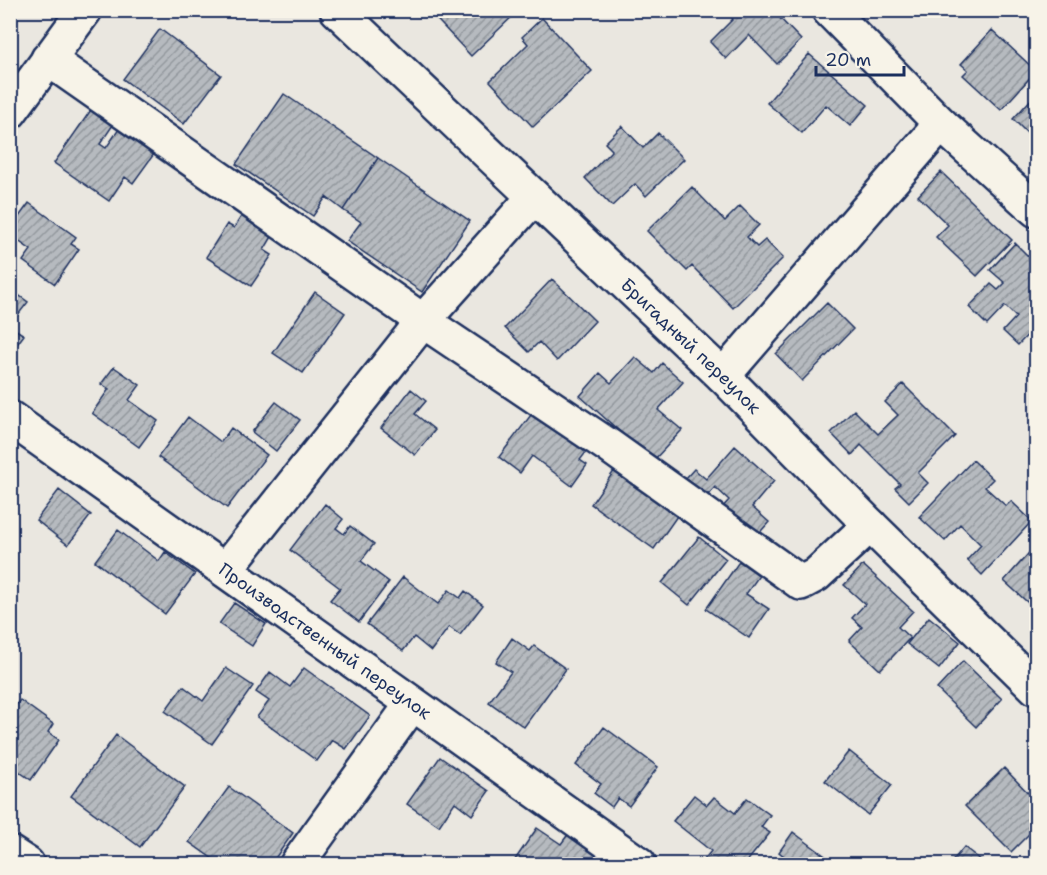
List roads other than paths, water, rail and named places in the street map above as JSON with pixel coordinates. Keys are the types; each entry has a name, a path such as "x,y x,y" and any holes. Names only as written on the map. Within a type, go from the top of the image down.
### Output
{"street":[{"name":"Бригадный переулок","path":"337,10 723,376 1036,688"},
{"path":"829,10 941,124 1036,210"},
{"path":"10,112 78,13"},
{"path":"48,59 423,321 609,446 801,583 816,575 870,525"},
{"path":"723,376 941,124"},
{"path":"225,570 423,321 534,197"},
{"name":"Производственный переулок","path":"10,418 639,864"},
{"path":"297,864 412,704"},
{"path":"10,853 27,864"}]}
